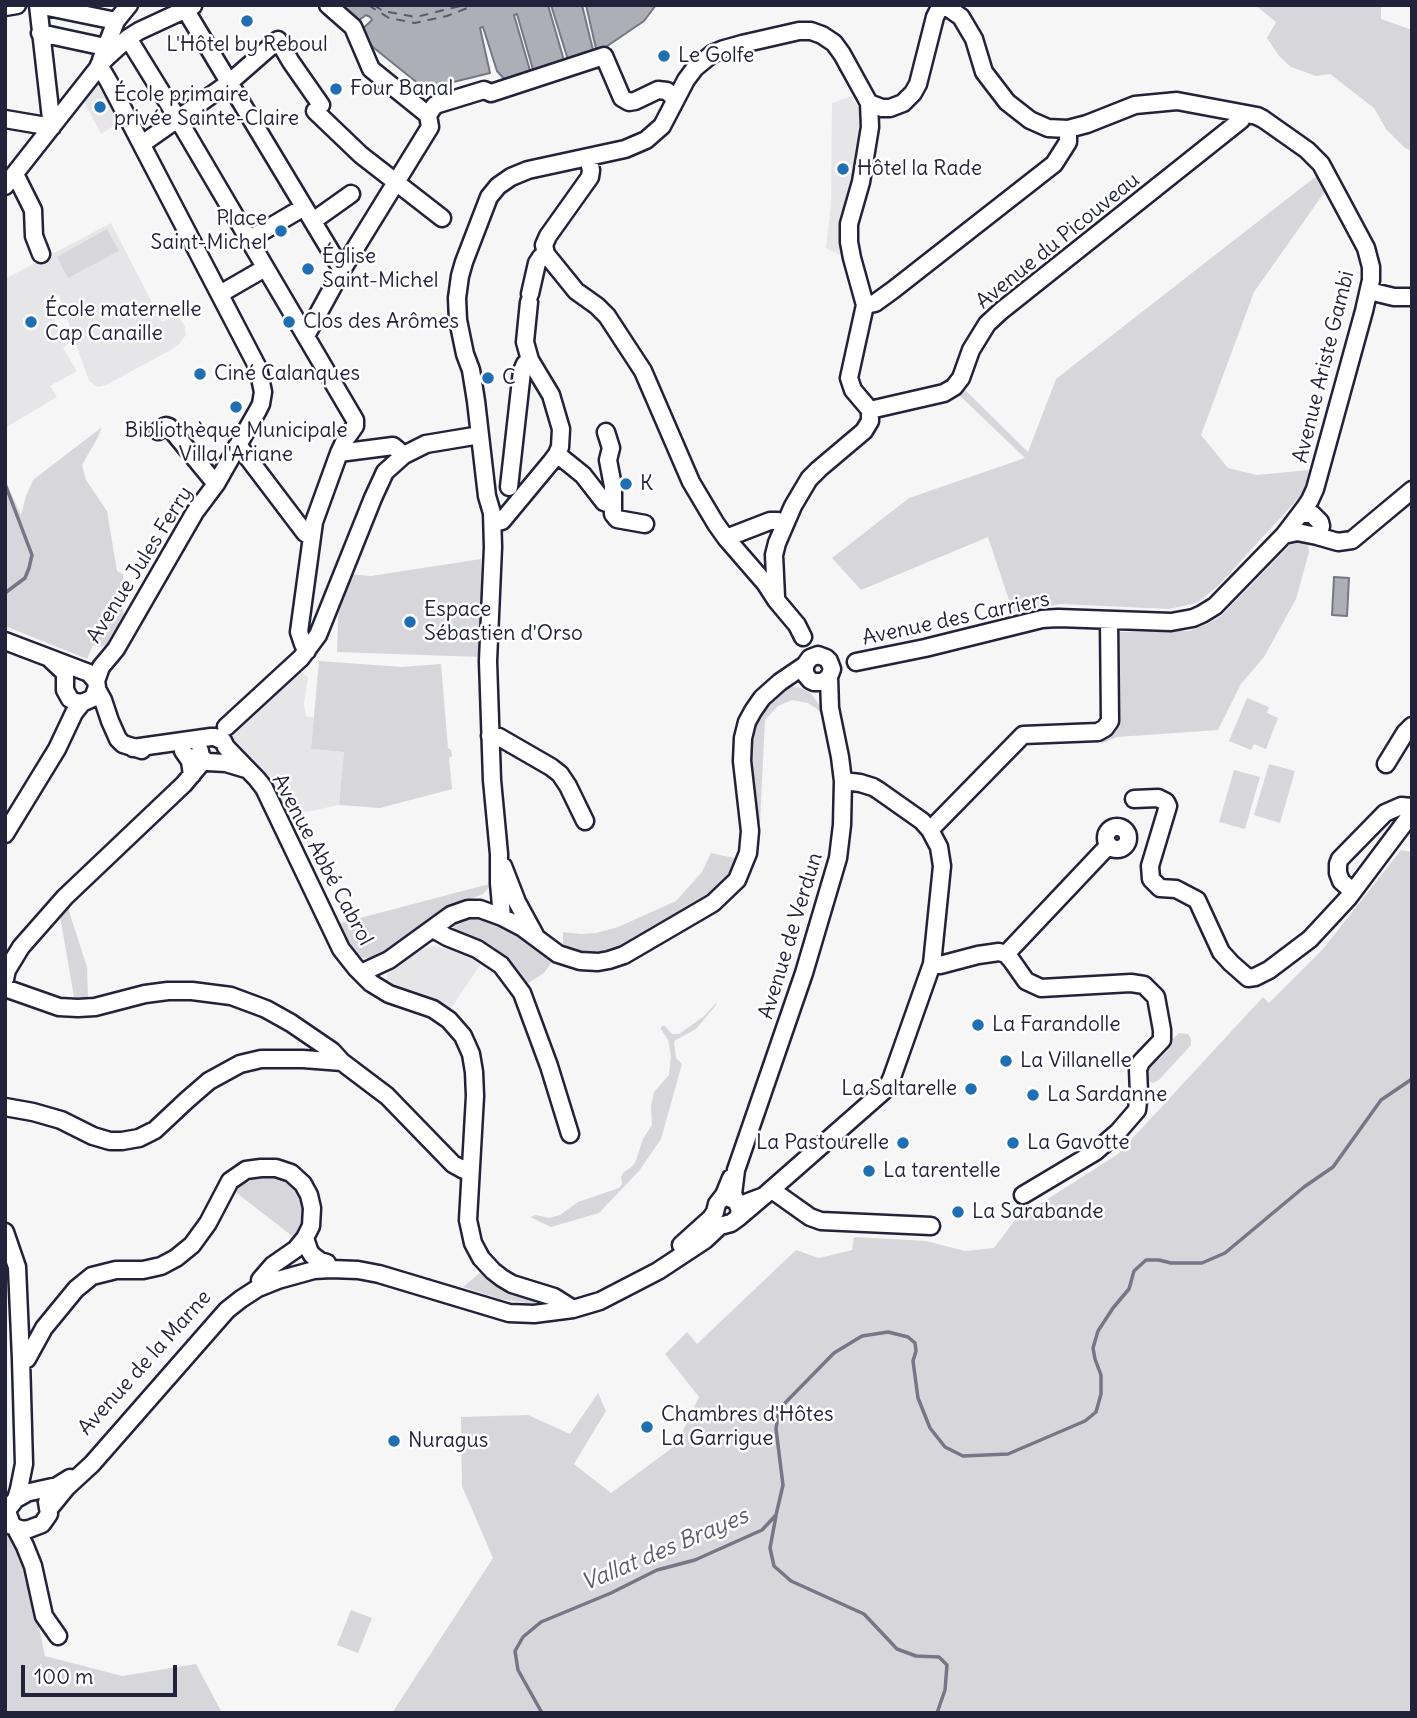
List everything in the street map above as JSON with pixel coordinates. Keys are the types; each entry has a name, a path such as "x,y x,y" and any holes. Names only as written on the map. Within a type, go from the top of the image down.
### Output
{"street":[{"path":"5,6 17,5"},
{"path":"52,127 38,5 116,21"},
{"path":"129,5 116,21 99,65 220,294 265,268"},
{"path":"306,336 342,270 430,127 428,115 372,69 353,27 328,5"},
{"path":"864,305 875,303 1054,164 1068,142 1068,129 1048,128 1030,120 1007,102 984,72 974,39 961,17 942,5 935,17 918,84 913,93 903,103 877,116 870,127"},
{"path":"41,254 34,236 33,210 10,180 99,65 128,38 190,7 230,82 342,270"},
{"path":"502,917 505,886 492,780 488,661 492,510 487,496 472,380 458,320 459,286 464,262 489,197 511,177 528,170 625,149 646,140 662,126 695,68 712,54 742,44 799,31 811,31 834,43 869,103 870,127 849,225 852,258 864,305 849,378 853,390 870,410 870,421 864,431 819,468 793,506 775,555 776,600"},
{"path":"40,33 105,47"},
{"path":"128,38 355,421 339,453 314,522 299,632 307,651"},
{"path":"142,144 230,82 278,40 318,108 361,155 442,218"},
{"path":"428,115 435,105 484,90 491,93 604,56 622,99 635,101 658,90 667,91 675,99"},
{"name":"Avenue Ariste Gambi","path":"1068,129 1135,105 1177,101 1257,116 1269,121 1321,164 1366,248 1371,267 1369,291 1310,500 1307,525"},
{"path":"869,103 890,108"},
{"name":"Avenue du Picouveau","path":"870,410 944,393 954,387 961,377 971,349 987,324 1241,120 1244,114"},
{"path":"5,119 52,127"},
{"path":"492,523 502,521 557,454 561,439 551,395 530,360 525,342 529,298 537,264 546,254 544,245 548,236 588,181 591,170 588,158"},
{"path":"248,240 351,194"},
{"name":"Avenue de Verdun","path":"546,254 576,291 607,316 643,371 691,482 716,524 797,625 818,669 830,708 843,781 838,858 804,973 736,1170 724,1195 727,1211 720,1226 705,1240 671,1263 600,1301 573,1308"},
{"path":"1369,291 1394,297 1412,297"},
{"name":"Avenue Jules Ferry","path":"92,680 116,649 195,512 216,484 263,397 258,369 220,294"},
{"path":"509,487 522,371 530,360"},
{"path":"158,431 169,427 216,484"},
{"path":"352,429 373,448"},
{"path":"606,432 611,448 608,460 613,486 612,514 635,524 645,524"},
{"path":"5,979 21,947 65,897 192,775 250,706 307,651 318,635 385,472 404,456 426,444 480,435"},
{"path":"237,446 305,534 312,537"},
{"path":"339,453 393,446 404,456"},
{"path":"557,454 583,475 604,502 612,505"},
{"path":"1307,525 1338,542 1352,540 1412,490"},
{"path":"726,538 770,521 785,524"},
{"name":"Avenue des Carriers","path":"537,939 558,954 572,959 590,962 609,960 624,955 713,903 731,887 743,869 750,831 742,761 743,738 753,711 762,698 780,682 818,669 925,648 1042,619 1182,621 1215,606 1283,535 1307,525"},
{"path":"930,830 1023,735 1098,732 1105,728 1110,721 1109,620"},
{"path":"6,641 63,662 92,680 118,739 123,744 150,751 183,751 214,746"},
{"path":"49,659 65,673 67,695 75,702 84,703 108,717"},
{"path":"66,681 73,673 92,680"},
{"path":"5,834 78,708 94,697 92,680"},
{"path":"1386,764 1412,726"},
{"path":"490,736 499,737 560,774 585,821"},
{"path":"133,748 214,746"},
{"name":"Avenue Abbé Cabrol","path":"214,746 248,769 264,788 341,949 366,978 388,994 433,1009 449,1020 463,1036 471,1054 474,1072 468,1220 473,1243 481,1258 493,1271 512,1284 554,1297 573,1308"},
{"path":"183,751 190,761 192,775"},
{"path":"727,1211 768,1193 887,1088 932,964 942,866 939,847 922,821 873,787 843,781"},
{"path":"1134,799 1158,798 1168,806 1150,866 1151,879 1160,888 1176,889 1196,900 1221,952 1248,978 1269,970 1310,939 1352,891 1412,813"},
{"path":"1352,891 1341,881 1338,873 1340,859 1385,813 1401,806 1412,807"},
{"path":"1006,954 1109,845"},
{"path":"505,886 537,939"},
{"path":"366,978 452,915 468,909 505,886"},
{"path":"468,909 480,909 502,917 537,939"},
{"path":"433,929 477,949 501,965 522,993 570,1134"},
{"path":"932,964 940,965 992,952 1006,954 1026,981 1041,988 1131,983 1144,985 1156,997 1162,1030 1161,1040 1138,1069 1137,1110 1118,1132 1095,1152 1023,1195"},
{"path":"5,988 59,1007 94,1007 145,994 191,991 231,996 266,1009 332,1051 342,1062 387,1096 453,1164 470,1172"},
{"path":"5,1107 33,1112 110,1140 139,1138 155,1130 209,1081 240,1064 261,1059 342,1062"},
{"path":"21,1359 27,1359 44,1328 76,1289 92,1276 116,1270 143,1270 161,1266 192,1245 230,1181 246,1170 276,1168 291,1174 303,1184 309,1195 312,1208 311,1226 305,1241 296,1249 291,1267"},
{"path":"768,1193 821,1221 931,1226"},
{"path":"5,1232 17,1267 21,1359 24,1464 13,1512 33,1566 44,1616 58,1636"},
{"path":"305,1241 312,1255 327,1263"},
{"name":"Avenue de la Marne","path":"13,1512 69,1479 224,1305 239,1292 260,1280 291,1267 339,1262 368,1264 506,1305 542,1312"},
{"name":"Avenue de la Marne","path":"33,1566 38,1531 49,1514 49,1509 67,1487 92,1464 227,1310 291,1267 358,1270 379,1274 509,1313 524,1314 573,1308"},
{"path":"526,1288 539,1297 542,1312"},
{"path":"20,1326 44,1328"},
{"path":"13,1512 44,1496 49,1509"},
{"path":"13,1512 22,1530 42,1524"}],"shaded area":[{"path":"339,5 548,5 565,64 534,73 517,14 514,15 531,74 506,81 497,71 483,27 480,28 490,73 425,89 364,40 359,32 372,20 370,17 366,15 358,21"},
{"path":"551,5 582,5 594,54 569,63"},
{"path":"586,5 656,5 644,21 597,53"},
{"path":"1255,5 1381,5 1381,19 1412,30 1412,151 1405,148 1386,129 1374,108 1330,74 1316,76 1291,67 1279,56 1267,38 1276,22"},
{"name":"École primaire privée Sainte-Claire","path":"98,80 121,121 101,134 83,100"},
{"path":"852,96 862,120 841,236 842,256 826,248 831,204 832,103"},
{"path":"1319,174 1326,190 1254,292 1201,435 1228,468 1257,475 1309,470 1303,493 1218,586 1197,603 1169,609 1061,604 1013,612 988,537 861,590 832,558 909,498 1025,458 959,395 965,390 1028,452 1056,379"},
{"path":"111,223 162,322 178,315 186,335 169,351 98,387 89,381 59,295 43,301 69,343 63,348 77,371 50,386 57,397 5,428 5,279"},
{"path":"107,229 119,251 68,278 57,257"},
{"path":"102,427 82,465 86,480 107,511 117,571 123,574 124,619 109,644 100,647 93,645 87,659 5,626 5,480 21,515 33,480"},
{"path":"1299,542 1308,545 1309,552 1296,599 1264,657 1241,684 1218,730 1117,737 1101,744 1114,632 1189,631 1207,624 1221,616 1290,545"},
{"name":"Espace Sébastien d'Orso","path":"481,559 482,657 337,652 339,592 348,574 371,576"},
{"path":"1334,577 1349,578 1347,616 1332,615"},
{"path":"319,661 402,667 441,664 448,748 452,756 449,758 452,789 380,808 339,805 344,752 311,749"},
{"path":"297,671 308,677 304,704 306,716 314,717 311,749 344,752 339,805 291,815 264,772 228,735"},
{"path":"792,687 811,693 825,718 808,703 792,700 778,706 765,720 760,823 754,822 748,749 752,727 776,695"},
{"path":"1247,698 1269,707 1267,713 1278,718 1266,749 1254,744 1251,750 1229,741"},
{"path":"1269,764 1295,771 1280,823 1254,815"},
{"path":"1234,770 1260,777 1245,829 1219,822"},
{"path":"1401,850 1412,852 1412,1713 392,1713 493,1558 462,1486 461,1417 528,1415 570,1434 598,1393 606,1411 574,1464 611,1493 676,1445 699,1397 665,1354 687,1332 697,1344 796,1250 819,1258 852,1250 854,1237 926,1241 965,1251 994,1248 1015,1220 1118,1154 1263,997 1269,1003 1323,949"},
{"path":"711,853 739,859 730,876 713,893 621,948 592,954 563,948 563,932 596,933 618,927 676,901 702,872"},
{"path":"493,883 483,894 443,910 374,959 361,957 350,947 341,923"},
{"path":"68,908 87,967 88,998 74,997 60,916"},
{"path":"474,916 498,922 554,959 544,973 524,986 456,934 453,925 461,917"},
{"path":"433,946 482,962 449,1011 422,995 391,986 387,980 387,974 417,951"},
{"path":"717,1002 696,1029 674,1041 676,1058 682,1064 661,1139 639,1171 599,1213 551,1227 530,1217 536,1215 549,1218 560,1215 578,1202 619,1188 622,1184 621,1177 635,1163 643,1139 652,1125 651,1106 654,1092 669,1075 671,1056 662,1026 672,1034 679,1034 703,1017"},
{"path":"1179,1033 1188,1034 1191,1045 1159,1080 1153,1083 1148,1081 1144,1078 1145,1069 1154,1058 1159,1059 1168,1050 1167,1045"},
{"path":"265,1176 293,1184 299,1192 303,1211 296,1239 233,1190 250,1178"},
{"path":"482,1271 502,1288 535,1299 535,1304 500,1299 463,1287"},
{"path":"5,1534 13,1539 20,1550 29,1579 45,1656 122,1676 196,1664 222,1713 5,1713"},
{"path":"351,1610 372,1618 358,1653 337,1645"}],"waterway":[{"path":"5,484 32,555 25,578 5,593"},
{"name":"Vallat des Brayes","path":"542,1713 518,1670 515,1651 523,1637 541,1622 611,1593 657,1570 695,1560 762,1530 776,1515 783,1485 776,1429 778,1415 784,1404 834,1353 862,1336 888,1332 908,1337 915,1343 913,1361 918,1398 930,1428 945,1447 963,1456 1008,1454 1085,1421 1096,1412 1101,1394 1101,1375 1093,1348 1098,1331 1129,1289 1134,1271 1146,1260 1202,1263 1225,1253 1304,1187 1333,1167 1381,1100 1412,1079"},
{"path":"776,1516 770,1548 774,1566 791,1581 864,1614 897,1649 916,1656 939,1657 947,1665 945,1690 937,1713"}],"ferry route":[{"path":"368,5 389,18 415,23 447,16 475,5"},
{"path":"374,5 383,11 416,17 464,5"}],"place":[{"name":"L'Hôtel by Reboul","path":"247,21"},
{"name":"Le Golfe","path":"664,56"},
{"name":"Four Banal","path":"336,89"},
{"name":"École primaire privée Sainte-Claire","path":"100,107"},
{"name":"Hôtel la Rade","path":"843,169"},
{"name":"Place Saint-Michel","path":"281,231"},
{"name":"Église Saint-Michel","path":"308,269"},
{"name":"École maternelle Cap Canaille","path":"31,322"},
{"name":"Clos des Arômes","path":"289,322"},
{"name":"Ciné Calanques","path":"200,374"},
{"name":"C","path":"488,378"},
{"name":"Bibliothèque Municipale Villa l'Ariane","path":"236,407"},
{"name":"K","path":"626,484"},
{"name":"Espace Sébastien d'Orso","path":"410,622"},
{"name":"La Farandolle","path":"978,1025"},
{"name":"La Villanelle","path":"1006,1061"},
{"name":"La Saltarelle","path":"971,1089"},
{"name":"La Sardanne","path":"1033,1095"},
{"name":"La Pastourelle","path":"903,1143"},
{"name":"La Gavotte","path":"1013,1143"},
{"name":"La tarentelle","path":"869,1171"},
{"name":"La Sarabande","path":"958,1212"},
{"name":"Chambres d'Hôtes La Garrigue","path":"647,1427"},
{"name":"Nuragus","path":"394,1441"}]}
